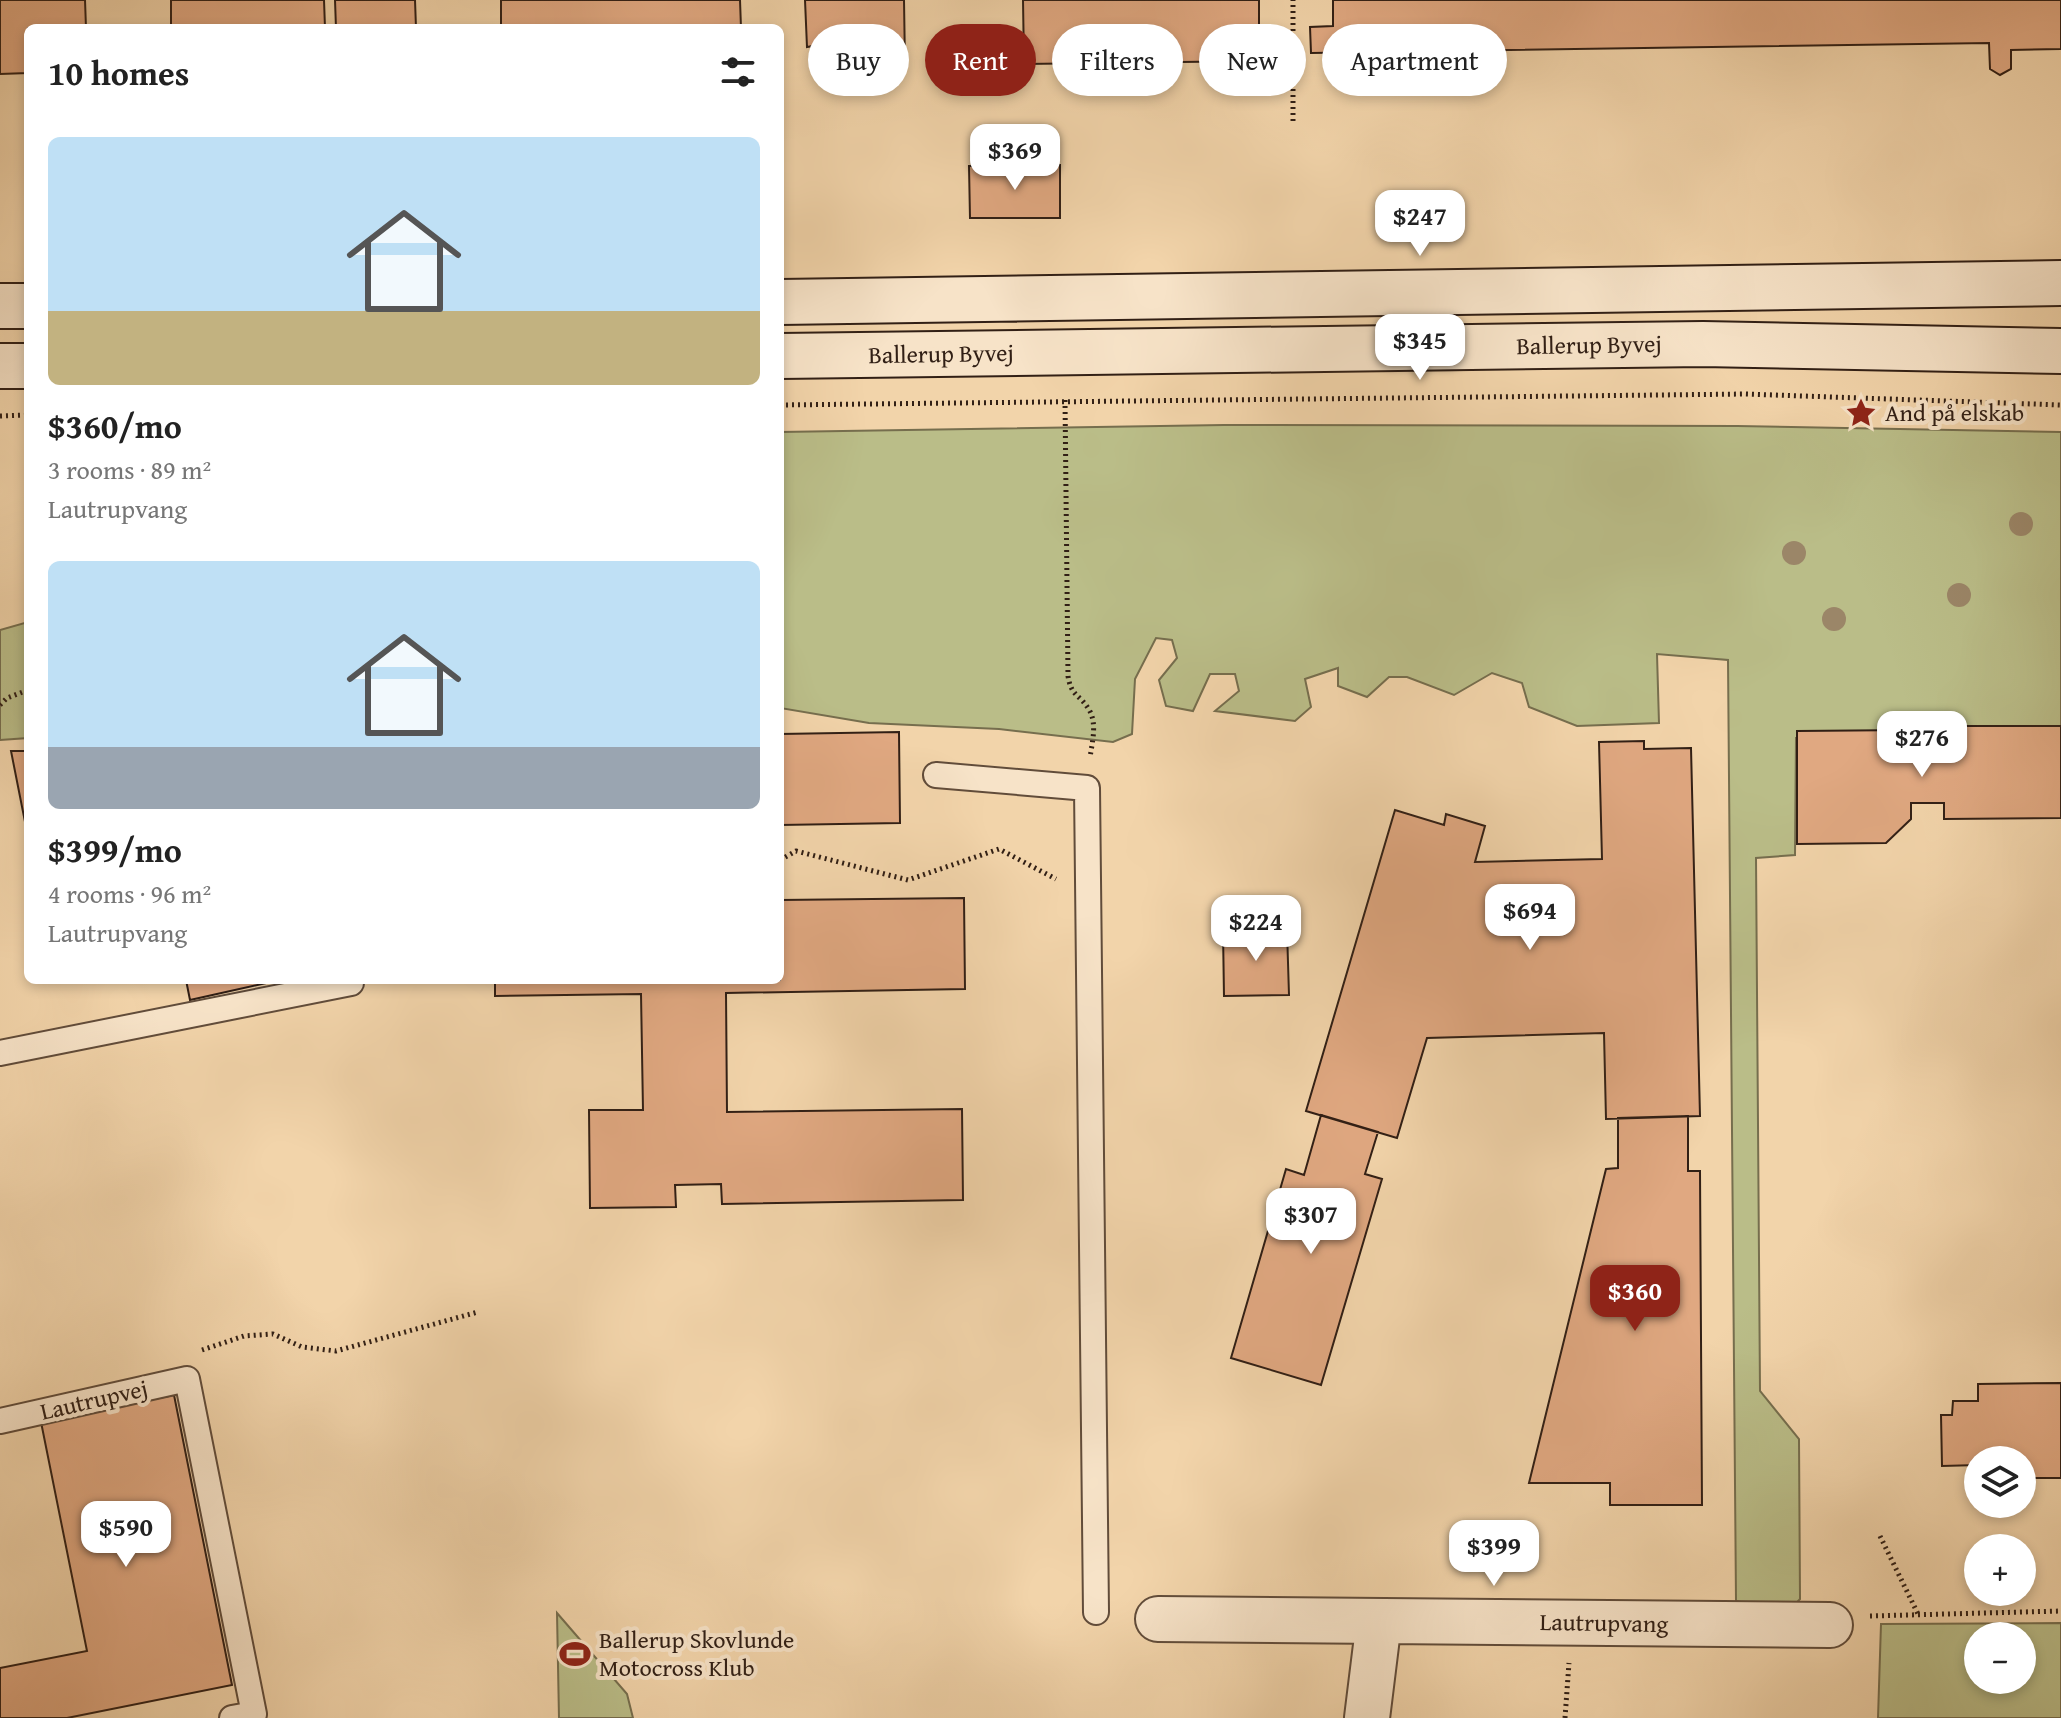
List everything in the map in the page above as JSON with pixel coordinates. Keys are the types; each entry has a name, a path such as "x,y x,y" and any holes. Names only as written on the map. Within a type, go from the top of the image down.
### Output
{"main road":[{"path":"784,302 2061,283"},
{"path":"0,306 24,306"},
{"name":"Ballerup Byvej","path":"784,356 1703,344 2061,351"},
{"path":"0,366 24,366"},
{"name":"Lautrupvang","path":"1158,1619 1845,1621"},
{"path":"1367,1718 1379,1621"}],"lane":[{"path":"936,775 1087,788 1096,1612"},
{"path":"0,1053 346,984"},
{"path":"187,1379 254,1714 232,1718"},
{"name":"Lautrupvej","path":"0,1421 187,1379"}],"path":[{"path":"1293,0 1293,121"},
{"path":"784,405 1745,394 2061,405"},
{"path":"1065,400 1068,676 1070,689 1088,708 1095,724 1087,788"},
{"path":"0,416 24,415"},
{"path":"0,705 7,698 24,692"},
{"path":"784,858 796,851 908,880 999,849 1056,879 1088,879"},
{"path":"187,1379 197,1352 244,1336 273,1334 302,1347 336,1351 478,1312"},
{"path":"1880,1536 1919,1615"},
{"path":"1845,1621 1919,1615 2061,1611"},
{"path":"1565,1718 1569,1622"}],"green space":[{"path":"1224,425 1737,426 2061,432 2061,731 1796,738 1795,855 1756,858 1760,1391 1799,1439 1800,1599 1788,1612 1736,1601 1728,660 1657,654 1659,723 1577,726 1529,707 1522,683 1492,673 1454,695 1407,677 1389,677 1367,697 1338,686 1338,668 1305,679 1311,707 1295,721 1215,711 1239,691 1235,674 1210,674 1193,711 1166,706 1159,680 1177,658 1172,640 1156,638 1135,679 1132,734 1113,742 999,729 869,723 784,709 784,432"},
{"path":"24,623 24,738 0,740 0,630"},
{"name":"Ballerup Skovlunde Motocross Klub","path":"557,1613 627,1694 633,1718 559,1718"},
{"path":"2036,1623 2061,1623 2061,1718 1878,1718 1881,1624 1964,1624 1964,1694 2036,1694"}],"building":[{"path":"0,0 85,0 86,24 24,24 24,73 0,74"},
{"path":"171,0 324,0 325,24 171,24"},
{"path":"335,0 415,0 416,24 336,24"},
{"path":"501,0 740,0 741,24 501,24"},
{"path":"805,0 904,0 904,24 808,24 807,47"},
{"path":"1023,0 1259,0 1259,24 1199,24 1199,62 1183,62 1183,24 1052,24 1052,64 1036,64 1036,24 1023,24"},
{"path":"1333,0 2061,0 2061,49 2011,50 2011,69 2000,75 1990,69 1989,43 1507,50 1507,24 1333,24"},
{"path":"1322,26 1322,53 1311,53 1310,27"},
{"path":"1060,165 1060,218 970,218 969,166"},
{"path":"1944,726 2061,726 2061,818 1944,819 1944,803 1911,803 1911,819 1886,843 1797,844 1797,731 1910,730 1910,742 1944,742"},
{"path":"899,732 900,823 784,825 784,734"},
{"path":"1644,741 1644,749 1691,748 1700,1116 1606,1119 1604,1033 1427,1038 1397,1138 1306,1111 1395,810 1444,825 1446,814 1485,826 1475,862 1602,859 1599,742"},
{"path":"11,751 24,751 24,817"},
{"path":"964,898 965,989 726,993 727,1112 962,1109 963,1200 722,1204 721,1184 675,1185 676,1207 590,1208 589,1110 643,1110 641,994 495,996 495,984 784,984 784,900"},
{"path":"1287,930 1289,995 1224,996 1223,931"},
{"path":"187,984 262,984 190,1000"},
{"path":"1321,1115 1378,1132 1365,1174 1382,1179 1321,1385 1231,1358 1286,1169 1304,1175"},
{"path":"1688,1116 1688,1171 1700,1171 1702,1505 1610,1505 1610,1483 1529,1483 1606,1169 1618,1168 1618,1118"},
{"path":"2061,1383 2061,1478 2036,1478 2036,1446 1964,1446 1964,1465 1942,1466 1941,1415 1952,1415 1953,1401 1978,1401 1978,1384"},
{"path":"174,1395 232,1685 67,1718 0,1718 0,1668 87,1651 41,1422"}],"place":[{"name":"And på elskab","path":"1861,413"},
{"name":"Ballerup Skovlunde Motocross Klub","path":"575,1654"}]}
